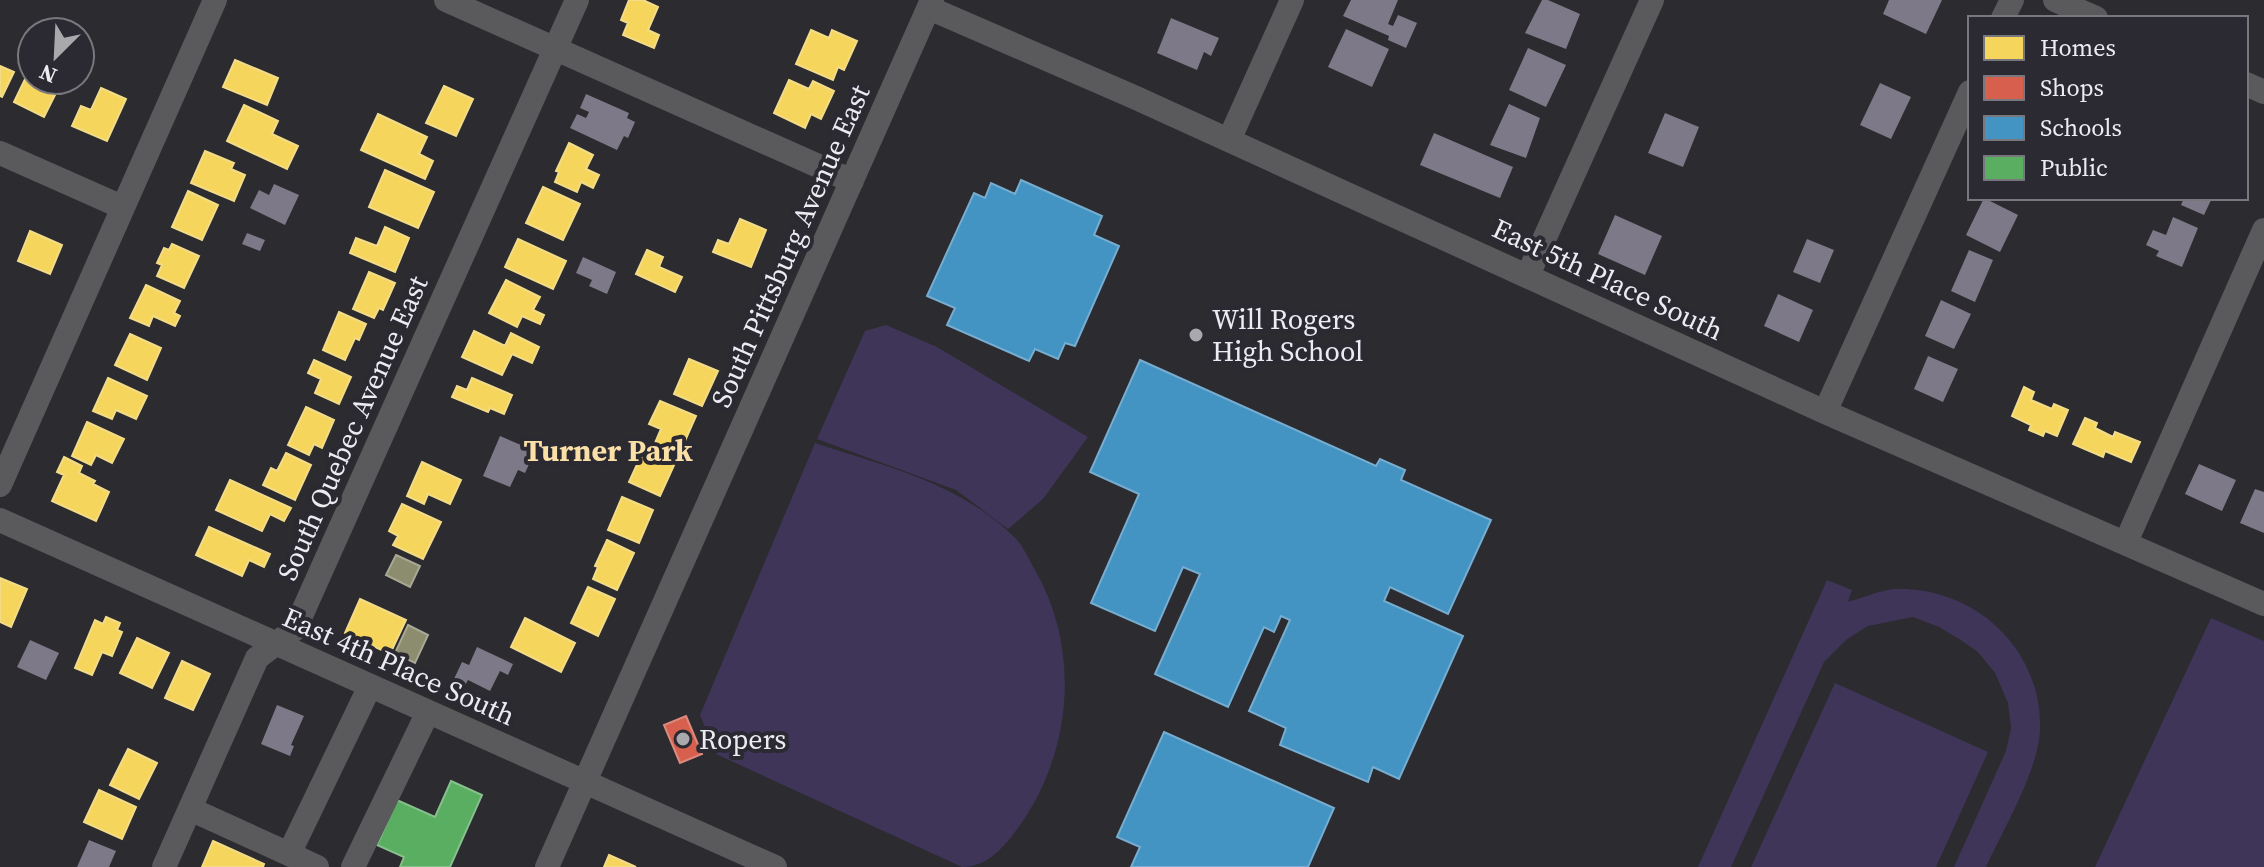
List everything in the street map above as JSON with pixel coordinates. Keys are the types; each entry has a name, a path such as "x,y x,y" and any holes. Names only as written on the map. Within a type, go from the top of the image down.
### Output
{"street":[{"path":"0,485 215,0"},
{"path":"446,0 852,181"},
{"name":"South Quebec Avenue East","path":"164,867 257,658 295,629 577,0"},
{"path":"1229,140 1292,0"},
{"path":"1528,275 1652,0"},
{"path":"2055,0 2091,16"},
{"name":"East 5th Place South","path":"930,4 1825,412 2264,604"},
{"name":"South Pittsburg Avenue East","path":"547,867 930,4"},
{"path":"1825,412 1968,96"},
{"path":"0,153 122,207"},
{"path":"2126,542 2259,256 2264,230"},
{"name":"East 4th Place South","path":"0,520 775,867"},
{"path":"289,854 370,686"},
{"path":"353,867 428,712"},
{"path":"190,809 317,867"}],"shaded area":[{"path":"886,325 937,347 1088,437 1043,499 1008,529 956,490 817,439 865,331"},
{"path":"815,443 922,479 972,504 1019,542 1050,602 1060,635 1064,669 1064,704 1059,738 1049,771 1034,803 1004,845 978,864 962,867 716,754 700,715"},
{"path":"1827,580 1852,590 1848,602 1895,589 1924,591 1952,599 1977,611 1999,628 2017,649 2030,674 2038,701 2038,746 2027,781 1986,867 1954,867 2006,751 2011,728 2008,703 1995,673 1978,652 1939,627 1913,617 1868,626 1846,640 1824,662 1731,867 1698,867"},
{"path":"2211,618 2264,641 2264,867 2095,867"},
{"path":"1835,683 1988,752 1936,867 1751,867"}],"building: Homes":[{"path":"629,0 643,0 658,7 648,30 659,35 654,48 623,35 628,23 621,20"},
{"path":"811,30 829,38 832,30 857,41 844,70 838,67 833,80 796,64"},
{"path":"235,60 278,78 267,105 223,87"},
{"path":"0,66 14,72 2,97 0,96"},
{"path":"789,80 809,89 813,81 834,91 821,119 811,114 805,128 774,113"},
{"path":"444,86 473,99 456,136 426,123"},
{"path":"101,88 126,99 107,141 72,126 81,106 91,110"},
{"path":"17,96 54,96 44,117 14,102"},
{"path":"244,105 278,121 272,134 298,146 287,169 227,141"},
{"path":"378,114 427,137 419,154 433,161 425,179 361,150"},
{"path":"569,143 593,155 586,169 599,175 593,188 581,182 577,192 555,182 559,172 556,171"},
{"path":"205,151 234,163 231,169 245,175 234,201 191,183"},
{"path":"385,170 434,192 418,228 369,207"},
{"path":"543,187 580,204 563,240 526,223"},
{"path":"188,191 218,205 202,240 172,227"},
{"path":"740,219 766,230 751,267 713,252 718,240 729,244"},
{"path":"385,227 409,238 395,272 350,253 356,238 377,246"},
{"path":"30,231 62,245 50,274 18,261"},
{"path":"518,239 566,261 553,289 505,267"},
{"path":"172,244 199,256 184,288 157,276 162,265 157,263 164,248 169,250"},
{"path":"647,250 663,257 659,267 682,277 675,292 636,274"},
{"path":"369,272 395,283 383,310 379,308 374,318 353,309"},
{"path":"506,280 540,297 533,310 544,315 540,324 522,316 517,327 489,313"},
{"path":"146,285 180,301 174,313 180,316 175,326 153,316 149,326 130,318"},
{"path":"339,312 366,324 359,340 355,338 345,360 323,350"},
{"path":"474,331 505,346 511,333 539,347 532,363 512,354 502,375 462,357"},
{"path":"130,334 161,348 147,380 115,365"},
{"path":"689,359 718,371 702,406 674,394"},
{"path":"314,360 351,377 339,404 315,393 321,379 308,373"},
{"path":"108,378 147,396 136,419 116,410 112,419 93,411"},
{"path":"472,378 512,395 504,414 490,408 488,412 452,397 457,386 467,390"},
{"path":"2024,387 2034,392 2031,400 2052,409 2054,404 2068,410 2057,436 2045,431 2043,436 2029,430 2031,425 2012,416"},
{"path":"660,401 696,416 685,441 681,439 676,452 655,443 661,429 649,424"},
{"path":"306,407 334,420 322,448 314,444 309,455 288,445"},
{"path":"2085,418 2097,423 2095,428 2113,437 2115,432 2140,442 2131,462 2105,451 2103,457 2073,444"},
{"path":"87,422 124,439 112,463 96,455 91,465 72,456"},
{"path":"644,449 675,463 660,496 629,482"},
{"path":"286,453 311,465 295,500 263,485 271,468 277,471"},
{"path":"64,457 82,466 79,473 109,492 96,521 52,501 64,475 57,472"},
{"path":"422,462 461,480 450,504 428,494 424,504 407,496"},
{"path":"230,480 291,508 284,521 270,514 262,531 216,510"},
{"path":"622,497 653,510 639,543 608,530"},
{"path":"402,504 441,522 423,559 393,545 398,536 389,531"},
{"path":"209,527 270,554 264,567 249,560 242,576 196,555"},
{"path":"607,540 634,553 617,590 593,579 598,567 595,566"},
{"path":"0,578 27,589 11,627 0,622"},
{"path":"588,587 615,599 598,636 571,623"},
{"path":"360,599 406,620 390,654 345,633"},
{"path":"106,617 120,623 117,630 122,632 112,656 102,652 92,675 75,668 95,620 103,624"},
{"path":"525,618 575,643 561,672 511,647"},
{"path":"137,638 169,653 152,688 120,673"},
{"path":"182,661 210,674 193,710 165,698"},
{"path":"128,749 157,763 139,799 110,785"},
{"path":"99,790 136,807 122,839 84,822"},
{"path":"213,841 264,864 263,867 202,867"},
{"path":"609,855 636,867 604,867"}],"building: Shops":[{"name":"Ropers","path":"686,716 702,754 680,763 664,725"}],"building: Schools":[{"path":"1021,180 1102,216 1094,235 1119,246 1075,346 1065,343 1058,359 1035,349 1029,361 947,325 955,308 927,296 974,193 985,198 991,183 1015,194"},
{"path":"1140,360 1376,466 1380,459 1405,470 1401,480 1491,520 1448,614 1390,587 1384,601 1463,636 1399,779 1373,767 1368,782 1280,745 1286,728 1249,711 1290,620 1281,616 1274,632 1264,627 1228,707 1155,674 1200,574 1183,567 1155,631 1091,603 1139,494 1090,472"},
{"path":"1164,732 1334,808 1308,867 1131,867 1140,847 1117,837"}],"building: Public":[{"path":"451,781 482,795 450,867 400,867 404,857 377,845 397,800 435,817"}],"building: Industry":[{"path":"396,555 420,566 410,587 386,575"},
{"path":"408,625 428,635 415,663 395,653"}],"building: Other":[{"path":"1351,0 1398,0 1388,24 1393,26 1398,15 1417,23 1406,48 1388,40 1389,36 1343,16"},
{"path":"1542,0 1580,14 1566,49 1525,33"},
{"path":"1889,0 1942,0 1926,34 1883,14"},
{"path":"1171,18 1219,38 1211,56 1204,52 1197,70 1157,53"},
{"path":"1346,29 1389,49 1372,87 1328,67"},
{"path":"1528,48 1566,65 1546,107 1509,90"},
{"path":"1880,83 1911,97 1891,139 1860,125"},
{"path":"586,94 629,113 627,118 635,122 628,138 624,136 617,150 570,128 577,114 586,118 589,112 580,108"},
{"path":"1509,104 1540,118 1526,158 1490,145"},
{"path":"1665,113 1699,127 1683,167 1648,153"},
{"path":"1434,133 1513,167 1500,198 1420,165"},
{"path":"274,184 299,195 285,225 250,208 259,190 269,195"},
{"path":"1983,200 2018,215 2000,252 1966,235"},
{"path":"2183,200 2211,200 2204,215 2181,205"},
{"path":"1615,215 1662,236 1645,275 1598,254"},
{"path":"2173,217 2198,228 2182,267 2156,256 2159,251 2146,245 2153,230 2166,235"},
{"path":"247,233 265,240 260,251 242,244"},
{"path":"1807,239 1834,250 1820,283 1793,272"},
{"path":"1969,250 1993,260 1975,302 1951,291"},
{"path":"583,257 616,272 607,294 589,286 592,280 576,273"},
{"path":"1778,294 1813,310 1799,342 1764,326"},
{"path":"1941,300 1971,314 1954,349 1925,336"},
{"path":"1928,356 1958,369 1943,402 1914,389"},
{"path":"500,436 535,451 525,473 518,470 510,487 483,476"},
{"path":"2199,464 2236,480 2222,511 2185,494"},
{"path":"2255,489 2264,492 2264,533 2240,523"},
{"path":"30,640 59,653 46,680 17,667"},
{"path":"477,647 513,664 508,675 500,671 490,691 468,680 464,687 453,681 462,662 469,665"},
{"path":"277,705 304,716 291,745 294,746 290,756 261,744"},
{"path":"89,840 116,851 109,867 77,867"}],"place":[{"name":"Will Rogers High School","path":"1196,335"},
{"name":"Ropers","path":"683,739"}],"district":[{"name":"Turner Park","path":"608,450"}]}
